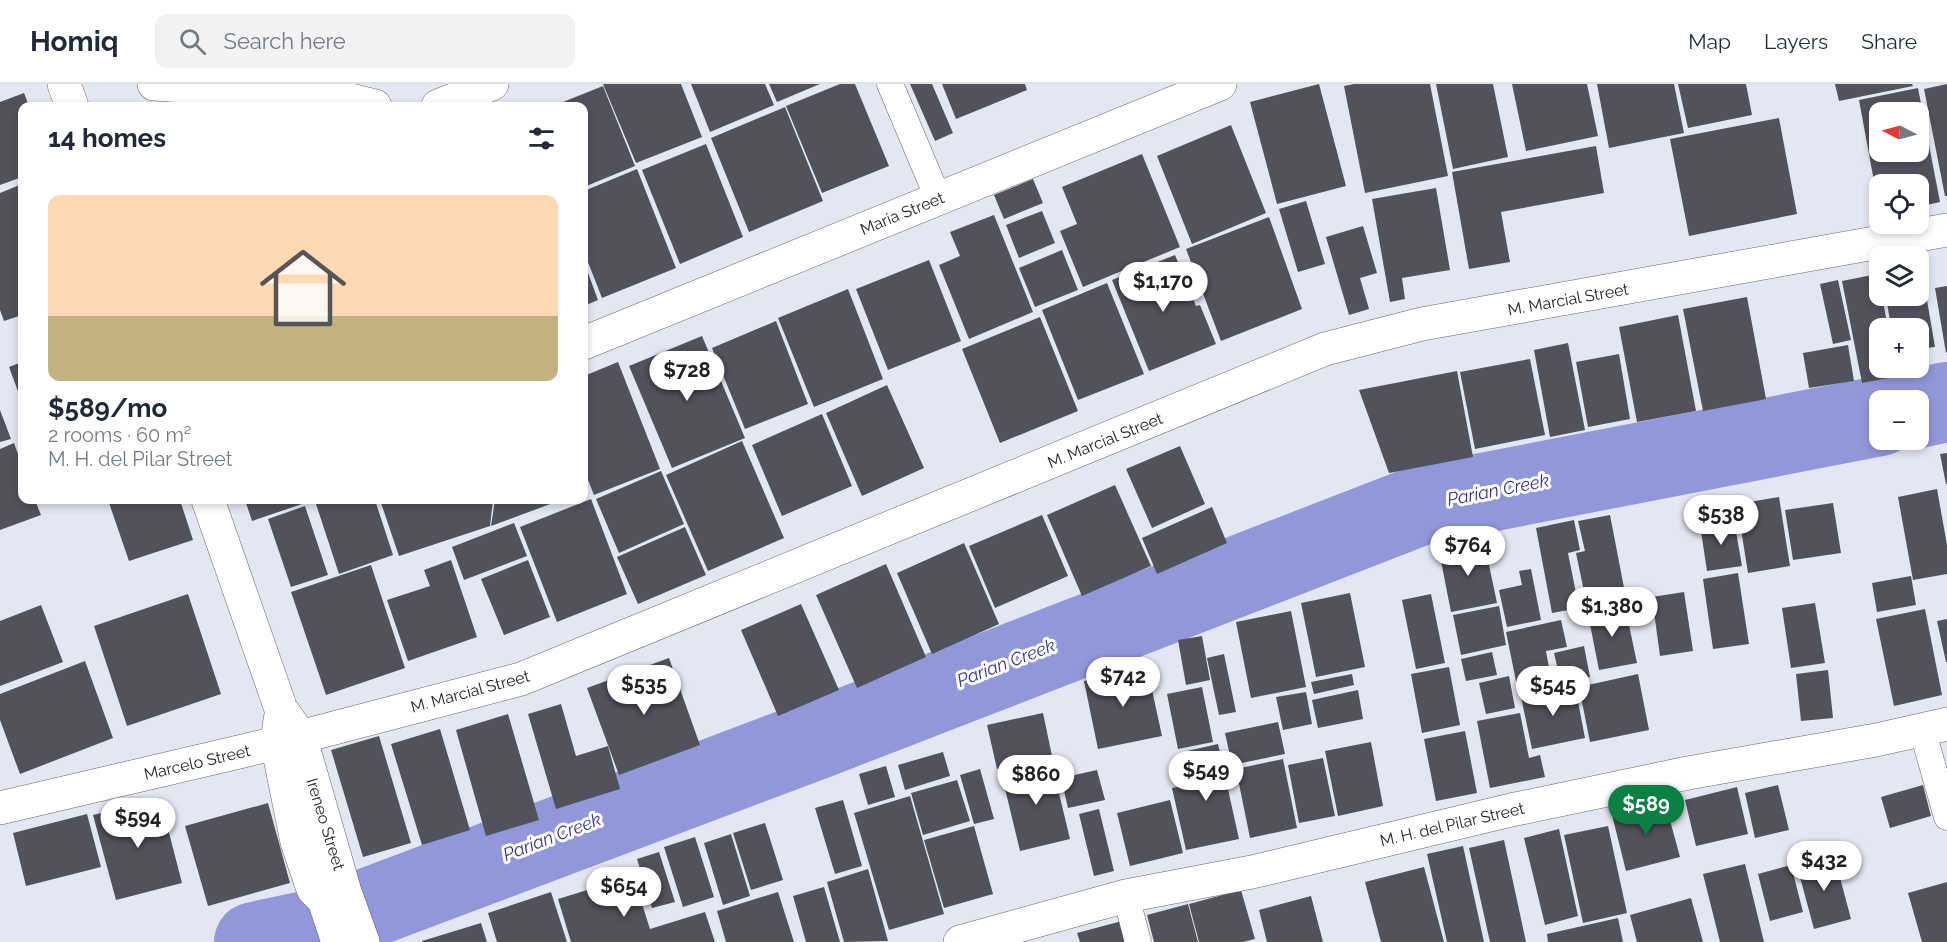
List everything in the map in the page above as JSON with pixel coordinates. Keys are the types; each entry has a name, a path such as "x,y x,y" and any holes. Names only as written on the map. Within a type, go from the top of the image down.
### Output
{"street":[{"path":"64,84 71,102"},
{"path":"154,84 333,101"},
{"path":"448,102 492,84"},
{"name":"Maria Street","path":"588,341 1220,84"},
{"name":"M. Marcial Street","path":"287,732 521,679 1325,350 1422,324 1947,230"},
{"name":"Ireneo Street","path":"209,504 287,732 334,896 354,940"},
{"name":"M. H. del Pilar Street","path":"960,942 1126,896 1252,872 1511,810 1934,726"},
{"name":"Marcelo Street","path":"0,808 287,732"}],"lane":[{"path":"890,84 938,198"},
{"path":"1934,726 1947,817"},
{"path":"1126,896 1138,942"}],"building":[{"path":"603,84 681,84 702,137 636,163"},
{"path":"691,84 765,84 774,105 710,132"},
{"path":"769,84 820,84 777,102"},
{"path":"840,84 855,84 889,166 822,193 786,106"},
{"path":"910,84 932,84 953,133 935,141"},
{"path":"942,84 1025,84 1027,90 956,119"},
{"path":"1319,84 1346,186 1277,204 1250,102"},
{"path":"1430,84 1448,176 1365,193 1344,86"},
{"path":"1436,84 1493,84 1508,157 1453,169"},
{"path":"1512,84 1587,84 1598,136 1526,151"},
{"path":"1597,84 1674,84 1684,133 1609,148"},
{"path":"1678,84 1746,84 1752,115 1688,128"},
{"path":"1835,84 1912,84 1913,86 1839,101"},
{"path":"1947,84 1947,196 1945,196 1929,114 1929,102 1927,102 1924,89"},
{"path":"603,86 635,166 588,185 588,102 563,102"},
{"path":"1918,88 1921,102 1869,102 1869,154 1859,100"},
{"path":"24,93 27,102 18,102 18,178 0,185 0,102"},
{"path":"785,107 823,201 749,232 711,138"},
{"path":"1779,118 1797,214 1689,236 1670,139"},
{"path":"1231,125 1266,213 1192,244 1157,156"},
{"path":"706,144 743,237 680,264 642,170"},
{"path":"1929,145 1940,202 1929,204 1929,174 1873,174 1870,162 1929,162"},
{"path":"1596,146 1604,193 1501,212 1510,262 1469,269 1452,172"},
{"path":"1142,154 1180,247 1083,287 1060,231 1077,224 1062,187"},
{"path":"637,169 676,268 602,298 588,262 588,189"},
{"path":"1033,179 1043,203 1004,219 994,195"},
{"path":"18,186 18,316 4,321 0,310 0,193"},
{"path":"1436,188 1450,270 1402,278 1405,299 1390,302 1372,199"},
{"path":"1306,201 1325,264 1298,272 1279,209"},
{"path":"1042,211 1055,243 1019,258 1006,225"},
{"path":"994,215 1033,312 969,339 939,265 960,256 950,232"},
{"path":"1269,217 1302,309 1221,341 1186,249"},
{"path":"1363,226 1377,273 1360,278 1369,309 1349,315 1326,237"},
{"path":"1062,250 1078,290 1035,307 1019,268"},
{"path":"1175,255 1196,306 1200,305 1216,344 1149,371 1112,280"},
{"path":"929,260 961,341 888,370 856,289"},
{"path":"588,273 598,300 588,304"},
{"path":"1869,276 1869,306 1884,306 1886,318 1869,318 1869,378 1888,378 1862,383 1842,281"},
{"path":"1838,280 1851,340 1833,344 1820,284"},
{"path":"1107,283 1144,374 1078,400 1042,310"},
{"path":"1947,286 1947,352 1946,353 1935,288"},
{"path":"848,289 883,379 814,407 778,318"},
{"path":"1747,297 1766,399 1703,411 1683,309"},
{"path":"1888,306 1928,306 1935,347 1929,348 1929,318 1889,318"},
{"path":"1678,315 1696,411 1637,422 1619,327"},
{"path":"1040,317 1078,411 1000,443 962,349"},
{"path":"776,321 808,404 745,429 712,348"},
{"path":"702,336 745,438 672,468 629,366"},
{"path":"1568,343 1585,430 1550,437 1534,350"},
{"path":"1848,345 1854,381 1809,388 1803,353"},
{"path":"1619,354 1630,419 1588,427 1576,362"},
{"path":"1530,359 1545,435 1475,449 1460,372"},
{"path":"618,362 660,469 594,495 588,480 588,374"},
{"path":"18,364 18,391 9,367"},
{"path":"1457,371 1473,457 1389,473 1359,390"},
{"path":"887,385 924,468 862,496 826,413"},
{"path":"0,410 11,439 0,442"},
{"path":"822,414 852,486 782,516 752,445"},
{"path":"742,441 784,538 708,571 666,475"},
{"path":"14,443 18,454 18,504 37,504 41,515 0,530 0,449"},
{"path":"1180,446 1205,504 1152,528 1126,469"},
{"path":"1947,453 1947,484 1946,484 1940,454"},
{"path":"661,471 684,524 619,553 596,499"},
{"path":"1115,485 1151,566 1082,596 1047,515"},
{"path":"1937,489 1947,545 1947,574 1913,580 1898,497"},
{"path":"1779,497 1790,566 1748,573 1737,504"},
{"path":"591,499 627,594 557,622 520,527 578,504 588,504 588,500"},
{"path":"1833,503 1841,553 1793,560 1785,510"},
{"path":"109,504 181,504 193,540 129,561"},
{"path":"246,504 302,504 252,521"},
{"path":"316,504 376,504 393,555 339,574"},
{"path":"381,504 493,504 490,526 399,556"},
{"path":"494,504 550,504 491,526"},
{"path":"305,506 328,575 291,587 268,519"},
{"path":"1212,507 1227,543 1157,574 1142,538"},
{"path":"1042,515 1068,576 995,608 969,546"},
{"path":"1610,515 1626,598 1587,606 1576,553 1585,551 1578,521"},
{"path":"1574,520 1580,550 1568,553 1579,608 1552,613 1536,528"},
{"path":"1734,520 1742,566 1707,571 1700,525"},
{"path":"514,523 527,556 464,580 452,547"},
{"path":"685,527 706,575 638,604 617,557"},
{"path":"1484,541 1497,603 1451,612 1439,551"},
{"path":"964,543 999,624 932,654 897,573"},
{"path":"451,560 477,637 408,661 387,600 430,586 424,570"},
{"path":"528,560 550,617 504,635 481,579"},
{"path":"886,564 926,657 857,688 816,595"},
{"path":"371,565 405,668 326,695 291,592"},
{"path":"1531,569 1541,620 1507,627 1499,590 1522,585 1519,571"},
{"path":"1738,573 1749,644 1713,649 1703,579"},
{"path":"1911,576 1916,605 1877,612 1872,583"},
{"path":"1684,592 1693,651 1660,656 1652,597"},
{"path":"1350,593 1365,667 1316,677 1301,603"},
{"path":"188,594 221,694 127,726 94,626"},
{"path":"1431,594 1445,663 1416,669 1402,600"},
{"path":"1815,603 1825,663 1791,668 1782,608"},
{"path":"801,604 839,690 778,716 741,630"},
{"path":"41,605 63,662 0,686 0,621"},
{"path":"1499,606 1506,645 1461,655 1453,615"},
{"path":"1625,606 1637,663 1599,670 1588,614"},
{"path":"1925,609 1942,695 1894,706 1876,619"},
{"path":"1291,611 1306,687 1251,698 1236,622"},
{"path":"1947,619 1947,662 1946,662 1937,621"},
{"path":"1561,620 1567,647 1546,651 1552,684 1518,691 1506,632"},
{"path":"1202,636 1210,680 1186,685 1178,640"},
{"path":"1584,646 1590,677 1561,683 1554,653"},
{"path":"1492,652 1497,675 1466,681 1461,659"},
{"path":"1224,654 1236,712 1219,715 1207,658"},
{"path":"669,658 700,745 619,775 587,688"},
{"path":"85,661 113,738 20,774 0,720 0,694"},
{"path":"1147,667 1162,736 1098,749 1084,681"},
{"path":"1449,667 1460,725 1422,733 1411,674"},
{"path":"1828,670 1833,718 1801,721 1796,674"},
{"path":"1352,674 1354,685 1314,694 1311,682"},
{"path":"1638,674 1649,730 1590,742 1579,687"},
{"path":"1509,676 1515,708 1486,714 1479,683"},
{"path":"1575,686 1585,738 1532,749 1521,697"},
{"path":"1202,687 1213,742 1178,749 1167,694"},
{"path":"1358,690 1363,719 1318,728 1312,700"},
{"path":"1306,692 1312,724 1283,730 1276,697"},
{"path":"561,704 576,756 608,746 620,789 556,809 528,714"},
{"path":"1043,713 1052,756 997,769 987,725"},
{"path":"1520,713 1529,758 1540,755 1545,777 1490,788 1477,721"},
{"path":"508,714 539,820 486,836 456,730"},
{"path":"1278,722 1285,754 1232,765 1225,733"},
{"path":"440,729 470,830 422,845 391,744"},
{"path":"1465,731 1477,793 1436,801 1424,739"},
{"path":"379,736 411,843 363,857 331,750"},
{"path":"1371,742 1383,806 1338,816 1325,751"},
{"path":"1218,744 1239,839 1186,850 1172,788 1194,784 1187,751"},
{"path":"943,752 950,776 905,790 898,765"},
{"path":"1323,758 1335,816 1299,823 1288,765"},
{"path":"1283,759 1297,828 1250,838 1236,769"},
{"path":"1051,760 1070,839 1020,851 1001,772"},
{"path":"886,766 895,797 868,805 859,774"},
{"path":"980,769 994,819 974,824 960,775"},
{"path":"1097,770 1105,800 1068,808 1061,778"},
{"path":"957,780 970,821 923,835 911,793"},
{"path":"1778,785 1789,830 1755,838 1745,793"},
{"path":"1923,785 1931,816 1890,828 1881,797"},
{"path":"1737,787 1748,834 1696,846 1685,800"},
{"path":"910,796 944,914 889,930 854,813"},
{"path":"160,798 182,883 116,900 93,815"},
{"path":"843,800 862,866 835,874 815,808"},
{"path":"1170,800 1183,853 1130,866 1117,813"},
{"path":"1665,802 1680,857 1626,871 1612,815"},
{"path":"268,803 290,883 208,906 185,826"},
{"path":"1099,809 1114,871 1094,876 1079,814"},
{"path":"87,814 101,867 26,886 13,833"},
{"path":"765,823 783,880 751,890 733,833"},
{"path":"974,826 993,894 944,908 924,840"},
{"path":"1608,826 1627,913 1583,923 1564,835"},
{"path":"1559,829 1578,916 1545,925 1524,838"},
{"path":"731,834 750,896 723,905 704,843"},
{"path":"695,837 714,897 683,907 664,847"},
{"path":"1504,840 1526,942 1490,942 1469,848"},
{"path":"1463,846 1484,942 1447,942 1427,854"},
{"path":"659,852 675,902 652,908 637,859"},
{"path":"1834,855 1851,919 1814,929 1797,866"},
{"path":"1745,864 1764,942 1720,942 1703,874"},
{"path":"1791,865 1803,912 1770,921 1758,874"},
{"path":"1424,867 1444,942 1381,942 1365,882"},
{"path":"868,869 888,941 844,942 827,882"},
{"path":"633,876 650,929 705,912 715,942 571,942 558,899"},
{"path":"1947,882 1947,942 1922,942 1908,893"},
{"path":"824,887 840,942 806,942 793,896"},
{"path":"1241,890 1255,939 1243,942 1199,942 1189,904"},
{"path":"551,892 567,942 497,942 488,913"},
{"path":"778,892 794,942 726,942 717,911"},
{"path":"1311,896 1323,942 1267,942 1259,910"},
{"path":"1691,898 1703,942 1637,942 1630,915"},
{"path":"1188,904 1198,942 1154,942 1147,915"},
{"path":"1618,918 1623,942 1548,942 1547,934"},
{"path":"1122,921 1128,942 1080,942 1077,933"},
{"path":"481,923 487,942 422,942 422,941"}],"waterway":[{"name":"Parian Creek","path":"1929,406 1947,402"},
{"name":"Parian Creek","path":"254,942 310,930 820,738 1421,505 1869,418"}]}
